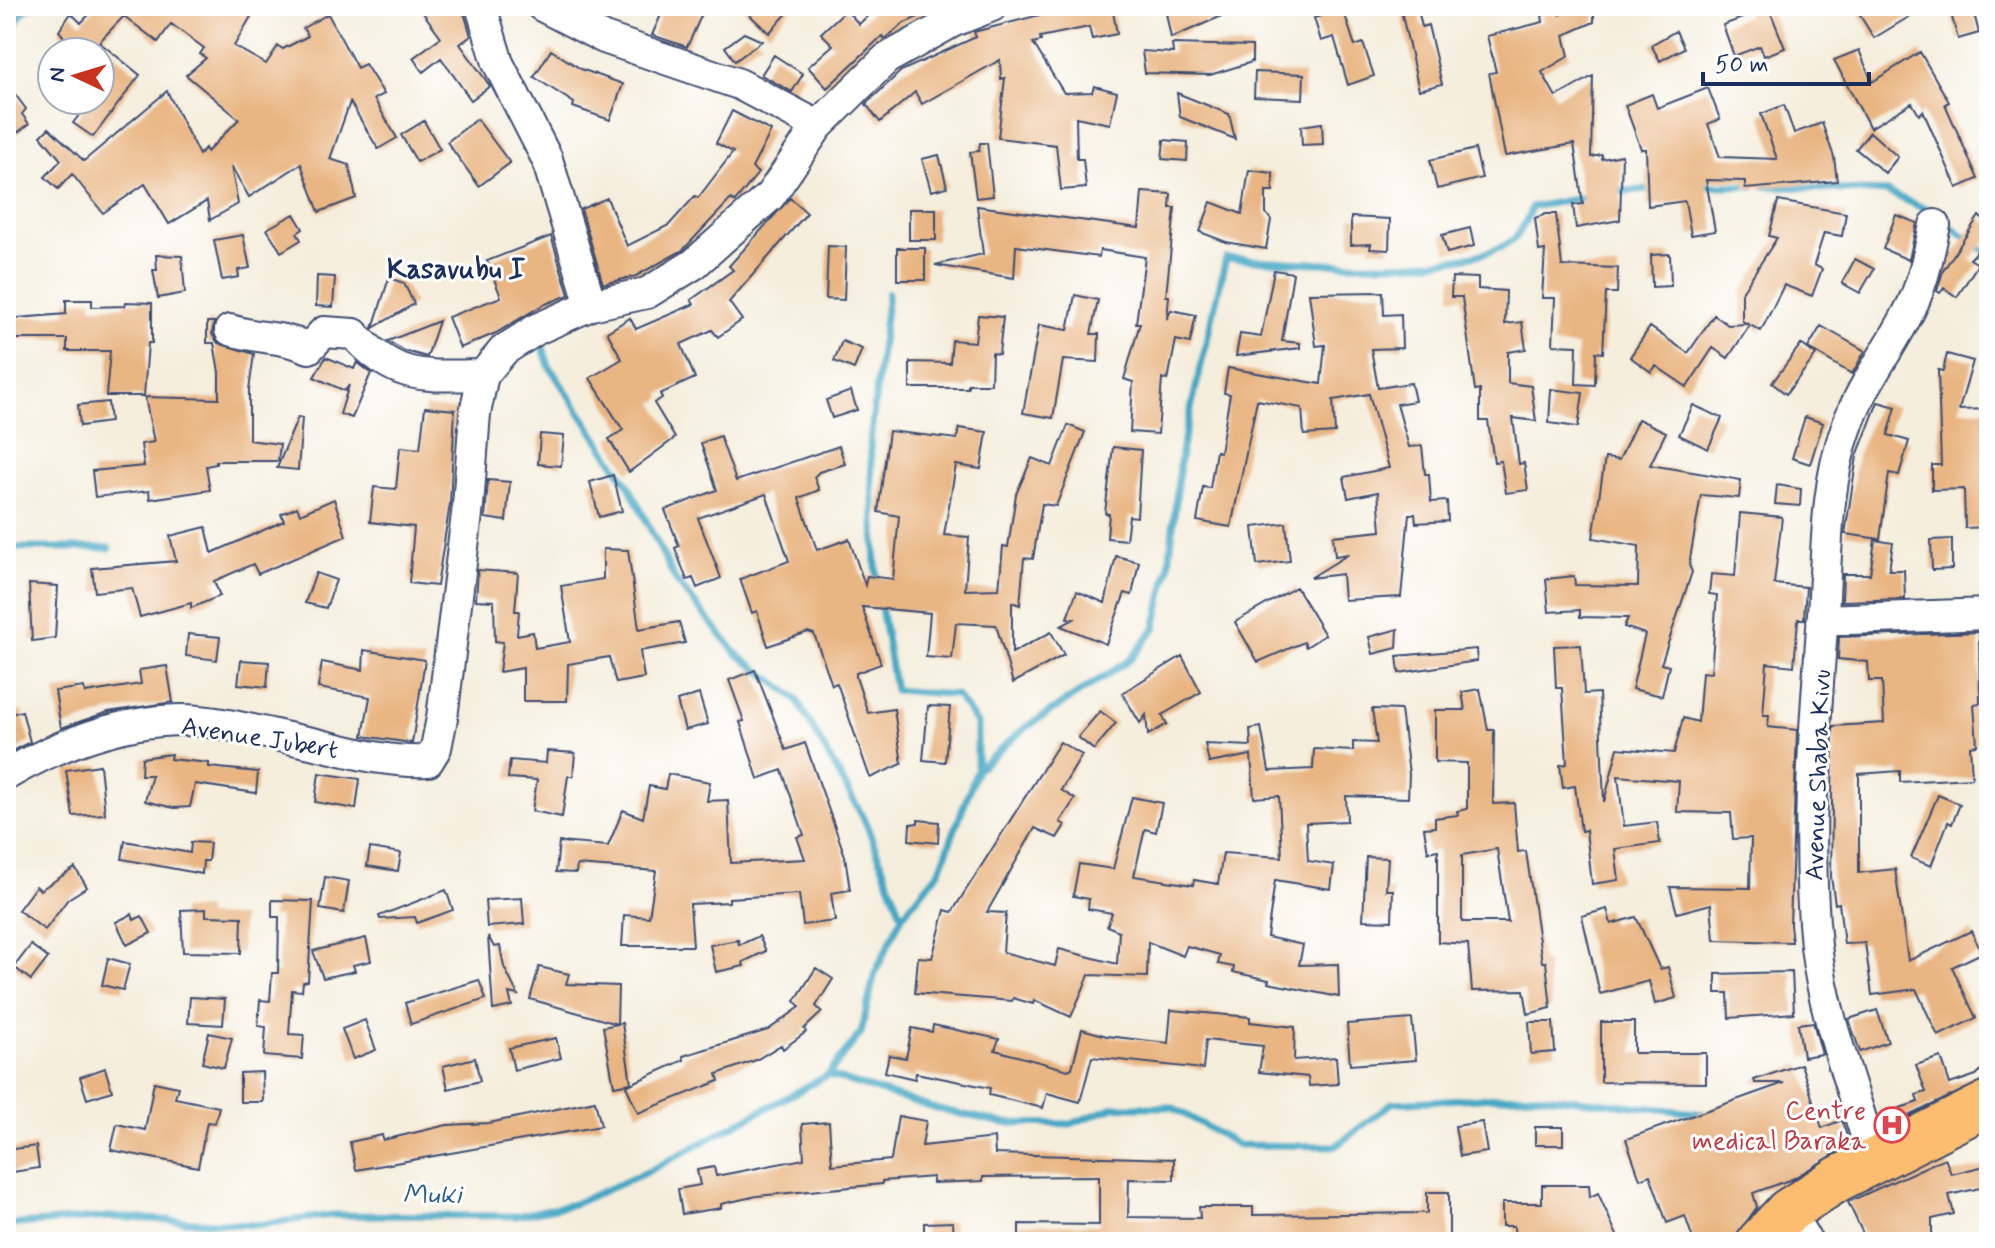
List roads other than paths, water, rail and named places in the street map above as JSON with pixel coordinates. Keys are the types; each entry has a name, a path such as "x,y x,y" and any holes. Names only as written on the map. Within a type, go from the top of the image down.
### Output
{"highway":[{"path":"1785,1232 1874,1162 1989,1103"}],"street":[{"path":"481,6 498,63 547,159 591,305"},
{"path":"542,6 604,38 739,84 818,126"},
{"path":"230,330 261,340 286,338 309,348 324,332 354,334 376,358 420,376 483,375 504,350 537,329 591,305 647,293 694,264 770,196 818,126 886,59 954,21 992,6"},
{"name":"Avenue Shaba Kivu","path":"1874,1162 1830,1013 1816,948 1810,825 1822,620 1832,482 1845,429 1869,377 1907,316 1923,277 1935,225"},
{"name":"Avenue Jubert","path":"6,775 55,748 110,731 180,720 242,729 397,762 428,761 436,748 442,718 468,506 475,413 483,375"},
{"path":"1822,620 1989,614"}],"waterway":[{"path":"6,40 22,13 31,6"},
{"path":"1986,6 1989,10"},
{"path":"1697,186 1753,186"},
{"path":"1765,186 1887,192 1930,211 1989,254"},
{"path":"1614,192 1653,189"},
{"name":"Muki","path":"6,1225 109,1217 256,1225 332,1215 516,1216 574,1204 647,1172 828,1075 861,1033 875,973 902,916 940,870 977,770 1025,728 1131,659 1155,628 1169,566 1181,452 1226,258 1332,264 1419,263 1459,259 1491,251 1514,239 1532,207 1590,196"},
{"path":"877,585 870,441 888,293"},
{"path":"539,335 549,366 629,486 676,581 737,654 796,698 865,821 902,916"},
{"path":"6,548 109,548"},
{"path":"880,601 895,690 956,695 977,723 977,769"},
{"path":"828,1075 933,1108 1003,1123 1071,1124 1114,1107 1172,1107 1238,1145 1336,1146 1392,1103 1534,1095 1705,1114"}],"place":[{"name":"Centre medical Baraka","path":"1892,1125"}],"district":[{"name":"Kasavubu I","path":"456,268"}]}
